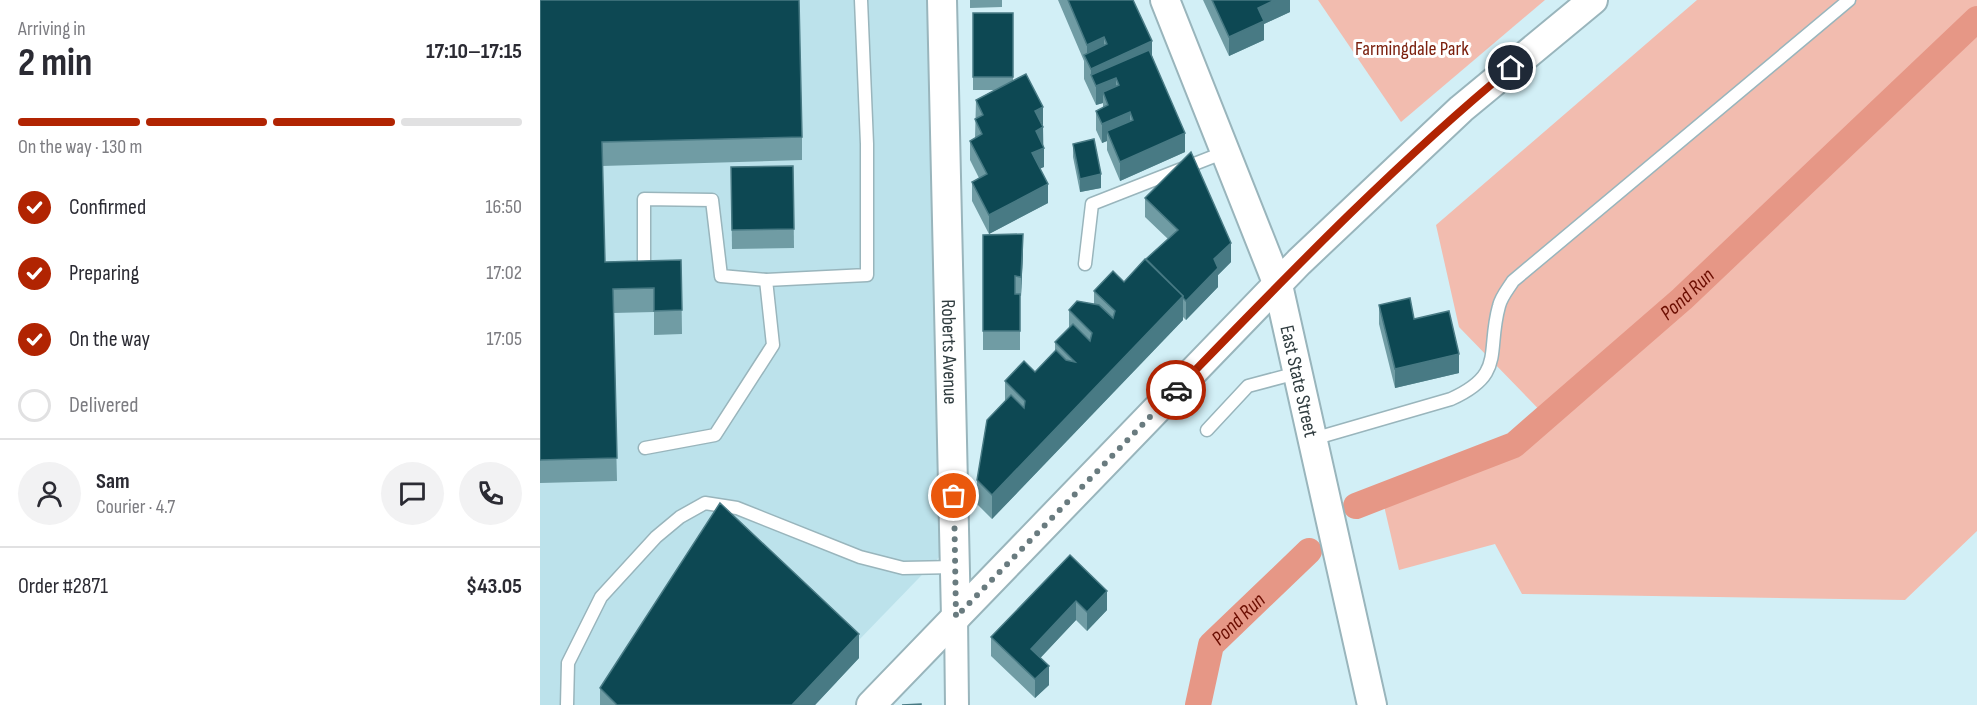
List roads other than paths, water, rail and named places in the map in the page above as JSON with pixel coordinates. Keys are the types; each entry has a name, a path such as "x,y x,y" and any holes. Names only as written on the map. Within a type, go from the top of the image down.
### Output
{"street":[{"name":"Roberts Avenue","path":"942,0 956,567 957,705"},
{"name":"East State Street","path":"1165,0 1278,285 1372,705"},
{"path":"871,705 1278,285 1409,155 1593,0"}],"lane":[{"path":"644,265 644,199 712,200 721,276 766,280 867,274 867,144 861,0"},
{"path":"1311,439 1451,399 1471,389 1488,373 1499,304 1513,281 1849,0"},
{"path":"1085,264 1092,204 1225,152"},
{"path":"645,448 715,435 773,345 766,280"},
{"path":"1207,430 1248,386 1297,373"},
{"path":"567,705 568,663 601,597 656,537 680,517 705,503 737,508 860,557 903,568 956,567"}],"waterway":[{"name":"Pond Run","path":"1356,506 1514,445 1682,299 1977,19"},
{"name":"Pond Run","path":"1198,705 1211,645 1309,551"}],"park label":[{"name":"Farmingdale Park","path":"1412,48"}]}
